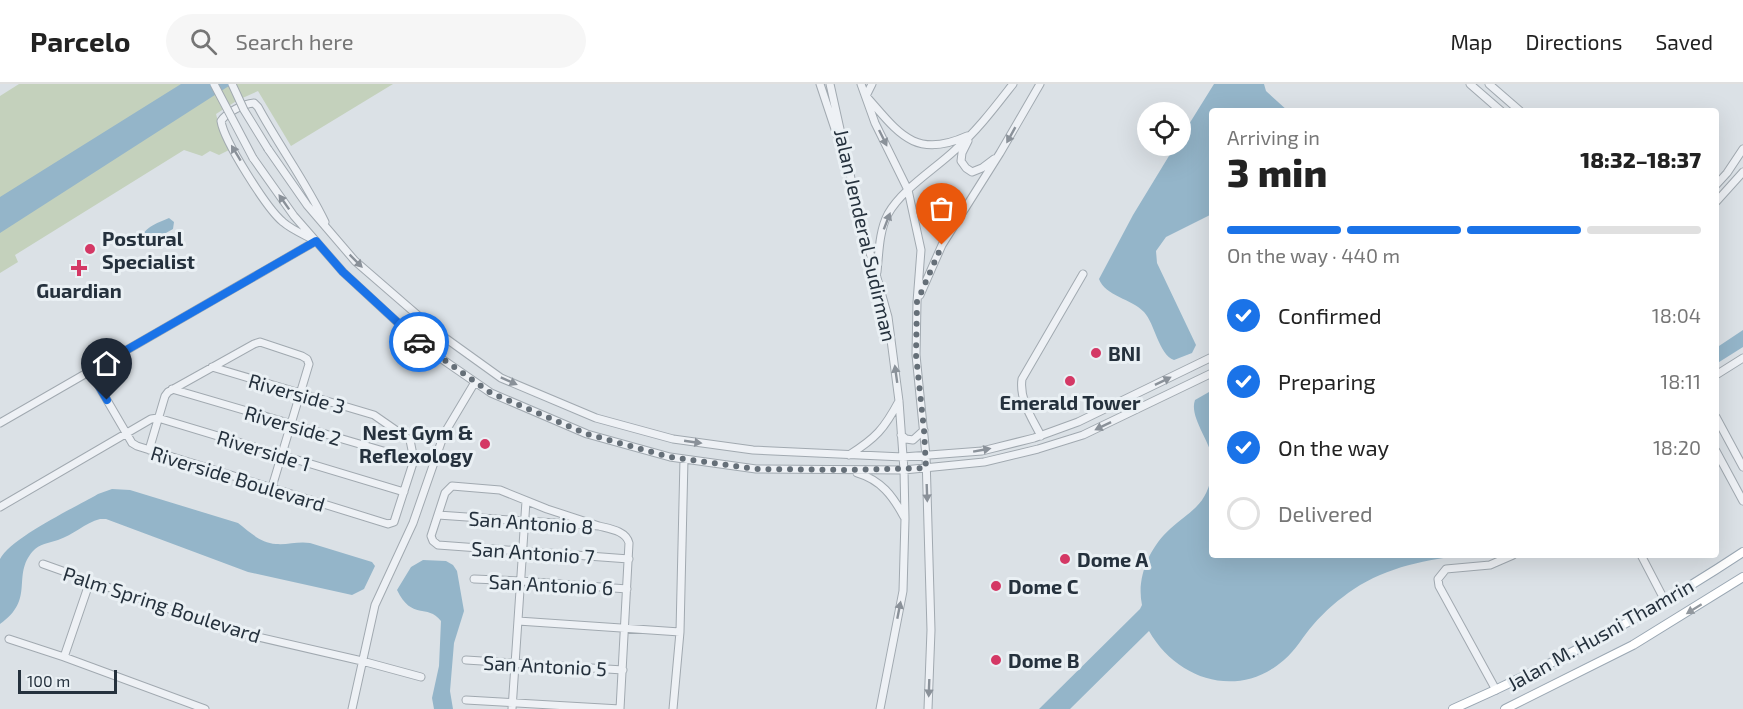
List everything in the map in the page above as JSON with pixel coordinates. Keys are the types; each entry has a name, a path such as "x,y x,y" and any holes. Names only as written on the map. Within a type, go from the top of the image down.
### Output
{"main road":[{"name":"Jalan M. Husni Thamrin","path":"1454,709 1587,646 1743,552"},
{"name":"Jalan M. Husni Thamrin","path":"1505,709 1633,645 1743,578"}],"street":[{"path":"214,84 253,158 294,216 343,272 423,346 491,393 587,434 684,459 756,469 904,470 926,468 984,462 1083,435 1209,374"},
{"path":"232,84 244,110 268,149 307,205 355,261 436,332 501,378 596,418 673,439 753,450 903,457 982,451 1041,436 1078,422 1209,358"},
{"path":"820,84 853,184"},
{"name":"Jalan Jenderal Sudirman","path":"830,84 853,184 888,317 899,401 904,470 903,591 880,709"},
{"name":"Jalan Jenderal Sudirman","path":"861,84 875,123 908,190 921,250 916,355 926,456 931,630 928,709"},
{"path":"872,84 866,96 898,132 910,140 923,145 953,142 972,133"},
{"path":"877,278 879,242 888,214 908,190 957,149 989,116 1013,84"},
{"path":"917,302 942,245 1040,84"},
{"path":"1470,84 1498,108"},
{"path":"1489,84 1517,108"},
{"path":"316,241 282,222 266,201 226,136 221,121 225,116 249,103 258,108 277,143 313,196 331,232"},
{"path":"972,133 962,153 961,161 966,168 972,172 982,168 1000,153"},
{"path":"1719,182 1743,149"},
{"path":"1719,199 1743,172"},
{"path":"0,423 316,241"},
{"path":"1041,436 1023,399 1022,379 1083,273"},
{"path":"149,450 165,396 172,389 260,342 302,356 309,364 272,487"},
{"path":"1719,373 1743,358"},
{"name":"Riverside 3","path":"212,367 374,415 410,440 414,460"},
{"name":"Riverside Boulevard","path":"90,371 132,443 149,450 390,525 394,522 404,492"},
{"path":"352,709 375,605 413,523 444,435 475,382"},
{"name":"Riverside 2","path":"172,389 414,460"},
{"path":"849,454 868,443 886,426 899,401"},
{"path":"0,507 126,433 151,419 158,418"},
{"name":"Riverside 1","path":"158,418 404,492"},
{"path":"1719,422 1743,466"},
{"path":"901,435 913,440 924,430"},
{"path":"1719,457 1743,501"},
{"path":"673,709 680,632 684,459"},
{"path":"404,492 414,460"},
{"path":"850,470 867,476 884,486 905,519"},
{"path":"438,515 445,493 452,486 500,490 599,526"},
{"path":"512,706 526,501"},
{"name":"San Antonio 8","path":"438,515 599,526 623,533 628,538 629,559"},
{"name":"San Antonio 7","path":"438,515 431,537 438,545 629,559"},
{"path":"1496,690 1439,586 1438,579 1446,569 1490,565 1506,558"},
{"path":"1643,558 1665,601"},
{"path":"466,700 512,706 620,709 629,559"},
{"name":"Palm Spring Boulevard","path":"43,564 228,630 421,677"},
{"name":"San Antonio 6","path":"474,579 521,580 627,589"},
{"path":"64,657 90,581"},
{"path":"518,621 680,632"},
{"path":"9,639 205,709"},
{"name":"San Antonio 5","path":"466,660 623,670"}],"green space":[{"path":"19,84 393,84 291,146 258,91 238,100 216,114 220,129 231,149 219,155 210,151 202,156 184,150 15,255 18,262 0,273 0,96"}],"water":[{"path":"181,84 232,84 0,233 0,197"},
{"path":"1214,84 1264,84 1266,91 1285,108 1209,108 1209,216 1166,237 1156,251 1157,263 1196,345 1192,353 1174,360 1161,346 1144,312 1107,290 1099,279 1133,215 1169,156 1191,156 1191,121"},
{"path":"169,218 174,222 173,229 148,243 141,243 147,230"},
{"path":"1743,330 1743,347 1719,362 1719,346"},
{"path":"1209,392 1209,449 1197,421 1195,400"},
{"path":"1209,486 1209,558 1445,558 1408,565 1380,575 1348,593 1327,610 1284,660 1266,672 1247,679 1228,681 1210,679 1175,662 1149,631 1070,709 1039,709 1140,609 1143,573 1156,545 1170,529 1191,512 1206,494"},
{"path":"112,489 130,490 238,523 265,542 310,543 372,562 375,566 364,589 352,595 248,572 106,519 100,519 63,538 41,545 33,551 24,569 17,606 11,615 0,624 0,559 7,550 30,532 98,494"},
{"path":"423,560 446,561 457,571 464,611 454,643 450,691 453,709 434,709 432,698 439,666 441,621 430,613 408,605 397,590 411,567"}],"way so far":[{"path":"419,342 491,393 587,434 670,457 756,469 904,470 926,468 916,355 917,302 942,245"}],"place":[{"name":"Postural Specialist","path":"90,249"},
{"name":"Guardian","path":"79,268"},
{"name":"BNI","path":"1096,353"},
{"name":"Emerald Tower","path":"1070,381"},
{"name":"Nest Gym & Reflexology","path":"485,444"},
{"name":"Dome A","path":"1065,559"},
{"name":"Dome C","path":"996,586"},
{"name":"Dome B","path":"996,660"}],"route":[{"path":"107,400 90,371 316,241 343,272 419,342"}]}
